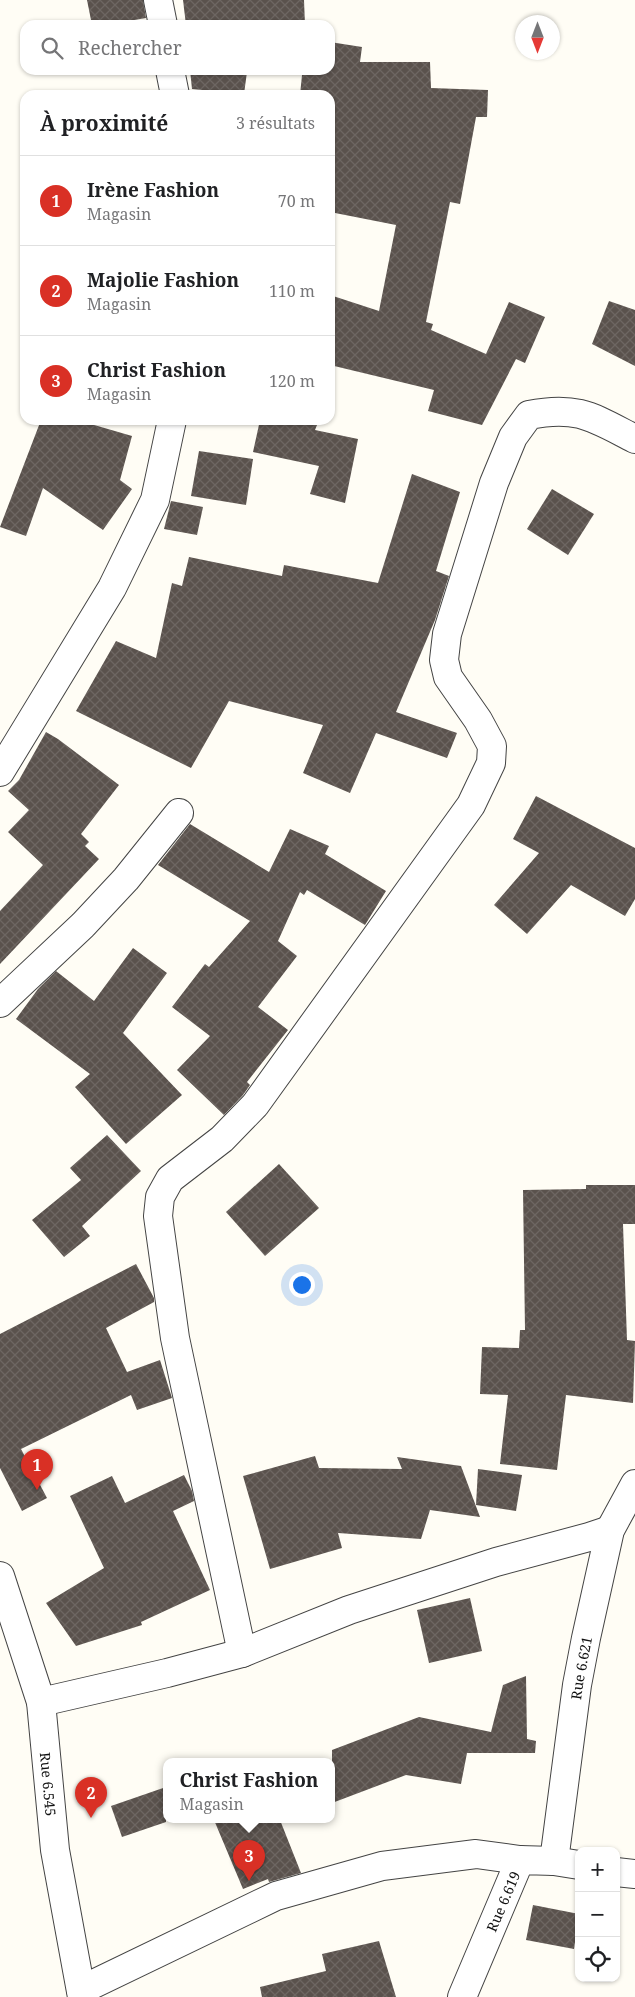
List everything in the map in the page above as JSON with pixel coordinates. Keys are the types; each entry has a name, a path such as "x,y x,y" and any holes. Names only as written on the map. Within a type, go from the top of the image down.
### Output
{"street":[{"path":"158,0 162,20"},
{"path":"171,75 174,90"},
{"path":"242,1653 175,1338 158,1216 160,1197 170,1179 222,1139 255,1105 471,805 491,764 492,746 478,720 448,677 444,660 447,634 494,483 513,437 529,415 551,410 574,412 595,418 635,439"},
{"path":"0,772 112,588 155,500 171,425"},
{"path":"0,1003 82,925 126,878 179,814"},
{"name":"Rue 6.621","path":"566,1863 577,1685 610,1530 635,1484"},
{"path":"41,1702 167,1673 242,1653 350,1610 496,1562 567,1542 589,1538 610,1530"},
{"name":"Rue 6.545","path":"0,1576 41,1702 55,1850 82,1993"},
{"path":"82,1993 276,1896 382,1866 476,1854 520,1860"},
{"name":"Rue 6.619","path":"462,1997 520,1860 566,1863"},
{"path":"620,1872 635,1874"}],"building":[{"path":"87,0 143,0 146,18 134,20 91,20"},
{"path":"183,0 304,0 305,20 185,20"},
{"path":"335,43 362,47 360,62 430,62 431,88 488,90 487,117 476,117 460,204 450,202 426,322 433,324 431,330 486,354 509,302 545,317 525,363 516,359 482,425 428,411 434,390 335,366 335,297 379,311 396,225 335,213 335,90 300,90 302,75 335,75"},
{"path":"191,75 247,75 245,90 192,89"},
{"path":"609,301 635,310 635,366 592,344"},
{"path":"39,425 94,425 132,436 120,480 132,489 103,530 43,488 26,536 0,527"},
{"path":"259,425 317,425 315,430 358,439 345,503 310,494 319,466 253,452"},
{"path":"199,451 253,459 246,505 191,496"},
{"path":"412,474 460,492 436,571 449,576 435,620 396,712 457,733 447,758 376,733 350,793 303,773 323,725 229,701 191,768 76,711 116,641 156,658 172,583 182,586 189,557 282,576 284,565 378,583"},
{"path":"552,489 594,514 568,555 527,529"},
{"path":"171,501 203,507 197,535 164,529"},
{"path":"46,732 119,785 81,834 89,842 85,846 99,859 0,964 0,911 43,865 8,832 29,810 8,791 19,780"},
{"path":"536,796 635,848 635,899 625,916 571,885 527,934 494,905 539,853 513,839"},
{"path":"190,824 269,872 290,829 329,846 325,854 386,891 365,925 307,890 304,895 300,892 278,941 297,956 258,1007 288,1030 247,1082 250,1085 243,1095 224,1115 177,1070 210,1036 172,1007 205,964 209,967 250,921 158,865"},
{"path":"133,948 167,973 123,1033 182,1095 126,1144 75,1087 90,1074 16,1019 38,989 56,971 94,1001"},
{"path":"107,1135 141,1171 82,1226 90,1236 64,1257 32,1220 81,1180 70,1168"},
{"path":"279,1164 319,1208 265,1256 226,1212"},
{"path":"586,1185 635,1185 635,1224 623,1224 627,1340 635,1341 633,1403 566,1395 557,1470 500,1464 508,1395 480,1394 482,1347 519,1348 520,1330 525,1330 523,1190 586,1189"},
{"path":"136,1264 154,1298 154,1302 106,1328 127,1372 160,1360 172,1398 137,1410 131,1395 21,1449 47,1498 22,1511 0,1468 0,1334"},
{"path":"315,1456 319,1468 402,1469 397,1457 461,1466 480,1517 430,1510 421,1539 338,1533 342,1548 270,1569 243,1476"},
{"path":"478,1469 522,1475 516,1511 476,1505"},
{"path":"184,1475 192,1491 194,1501 173,1511 210,1590 141,1622 142,1625 76,1646 46,1603 104,1568 70,1496 112,1476 125,1503"},
{"path":"470,1598 482,1651 429,1663 417,1610"},
{"path":"526,1676 527,1739 536,1741 535,1753 467,1753 461,1784 406,1775 335,1802 335,1758 332,1758 332,1750 419,1717 491,1732 503,1685"},
{"path":"163,1788 163,1823 122,1837 111,1806"},
{"path":"215,1823 281,1823 301,1873 269,1882 268,1879 243,1889"},
{"path":"533,1905 575,1913 574,1949 526,1940"},
{"path":"379,1941 396,1997 262,1997 260,1987 326,1971 322,1954"}],"place":[{"name":"Irène Fashion","path":"37,1490"},
{"name":"Majolie Fashion","path":"91,1818"},
{"name":"Christ Fashion","path":"249,1881"}]}
